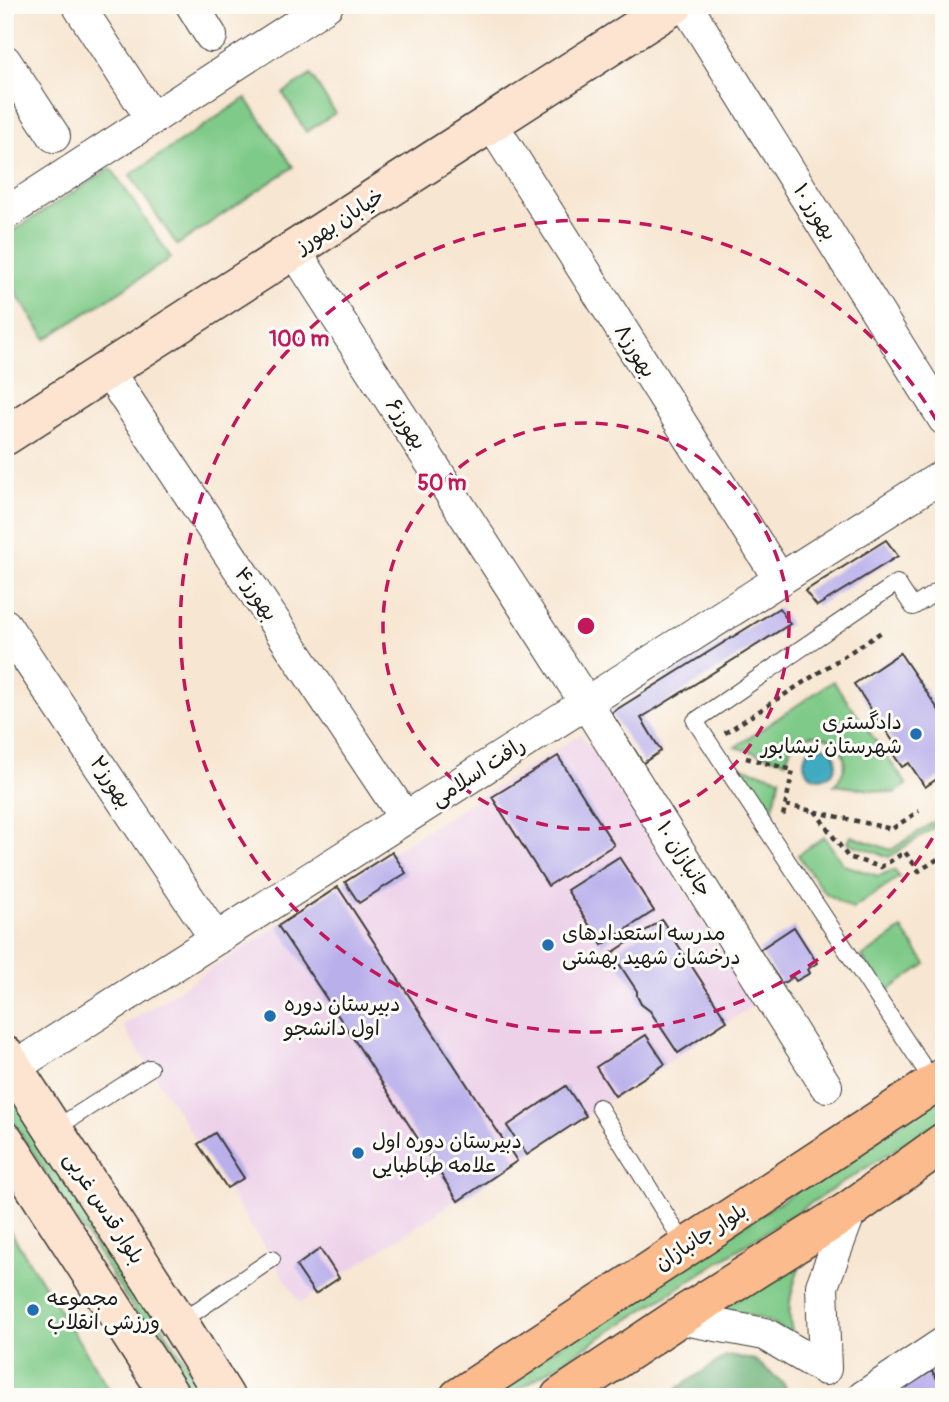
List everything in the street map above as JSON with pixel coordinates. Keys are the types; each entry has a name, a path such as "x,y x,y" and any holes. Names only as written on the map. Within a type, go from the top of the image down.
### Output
{"main road":[{"name":"بلوار جانبازان","path":"459,1397 939,1080"},
{"path":"560,1397 678,1318 851,1209 944,1142"}],"street":[{"path":"78,5 152,119"},
{"path":"192,5 211,36"},
{"name":"خیابان بهورز","path":"5,436 674,5"},
{"name":"بهورز ۱۰","path":"686,5 944,419"},
{"path":"5,214 319,7"},
{"path":"5,61 54,136"},
{"name":"بهورز۸","path":"491,123 780,580"},
{"name":"بهورز۶","path":"294,250 586,703"},
{"name":"بهورز۴","path":"107,370 405,818"},
{"name":"رافت اسلامی","path":"9,1062 216,939 944,475"},
{"name":"بهورز۲","path":"5,625 216,939"},
{"name":"جانبازان ۱۰","path":"586,703 826,1086"},
{"name":"بلوار قدس غربی","path":"9,1062 225,1397"},
{"path":"5,1141 171,1397"},
{"path":"825,1369 822,1286 851,1209"},
{"path":"678,1318 765,1334 825,1369 846,1397"},
{"path":"141,1350 159,1354 168,1351 180,1338 181,1326"},
{"path":"863,1397 944,1343"}],"lane":[{"path":"939,1080 777,846 695,721 897,583 913,607 944,587"},
{"path":"53,1130 150,1068"},
{"path":"599,1107 686,1247"},
{"path":"181,1326 272,1259"}],"path":[{"path":"712,746 883,631"},
{"path":"712,746 793,770 777,846"},
{"path":"786,805 892,829 919,811"},
{"path":"815,811 848,857 881,867 905,852 919,871 944,855"}],"shaded area":[{"path":"581,734 757,1003 300,1303 123,1026 392,852"}],"green space":[{"path":"311,75 335,113 306,132 283,93"},
{"path":"246,98 293,167 177,245 130,175"},
{"path":"111,168 171,258 46,339 5,277 5,236"},
{"path":"833,681 907,785 894,793 834,785 843,772 845,760 841,750 823,737 812,735 801,738 792,746 786,761 735,747"},
{"path":"741,767 780,778 771,815"},
{"path":"944,815 944,821 889,857 848,843 851,836 891,850"},
{"path":"824,837 844,865 878,876 894,870 899,877 852,909 824,892 798,855"},
{"path":"902,929 926,964 886,992 862,957"},
{"path":"5,1082 208,1397 190,1397 5,1109"},
{"path":"944,1095 944,1118 507,1397 481,1397"},
{"name":"مجموعه ورزشی انقلاب","path":"5,1223 114,1397 5,1397"},
{"path":"802,1259 790,1306 793,1336 769,1322 721,1309"},
{"path":"728,1355 755,1360 783,1383 792,1397 664,1397"}],"water":[{"path":"820,746 831,751 836,762 831,773 820,778 809,773 804,762 809,751"}],"building":[{"path":"886,540 898,556 817,606 805,591"},
{"path":"779,608 790,624 641,718 661,751 643,763 611,713"},
{"name":"دادگستری شهرستان نیشابور","path":"900,653 944,718 944,774 925,787 909,763 902,767 893,754 899,750 854,684"},
{"path":"558,756 614,845 548,886 492,797"},
{"path":"392,852 406,873 359,903 345,882"},
{"path":"619,857 654,911 602,945 567,890"},
{"path":"338,887 517,1161 458,1201 278,926"},
{"path":"662,920 727,1021 678,1053 650,1011 641,1004 637,991 612,953"},
{"path":"794,927 817,963 808,969 810,973 796,981 793,977 782,984 759,950"},
{"path":"646,1035 665,1064 615,1096 596,1067"},
{"path":"566,1086 586,1116 527,1155 507,1126"},
{"path":"215,1133 244,1178 227,1188 198,1144"},
{"path":"320,1249 339,1278 315,1294 296,1266"},
{"path":"932,1371 944,1390 944,1397 890,1397"}],"place":[{"name":"دادگستری شهرستان نیشابور","path":"916,734"},
{"name":"مدرسه استعدادهای درخشان شهید بهشتی","path":"548,945"},
{"name":"دبیرستان دوره اول دانشجو","path":"270,1016"},
{"name":"دبیرستان دوره اول علامه طباطبایی","path":"358,1153"},
{"name":"مجموعه ورزشی انقلاب","path":"33,1310"}]}
